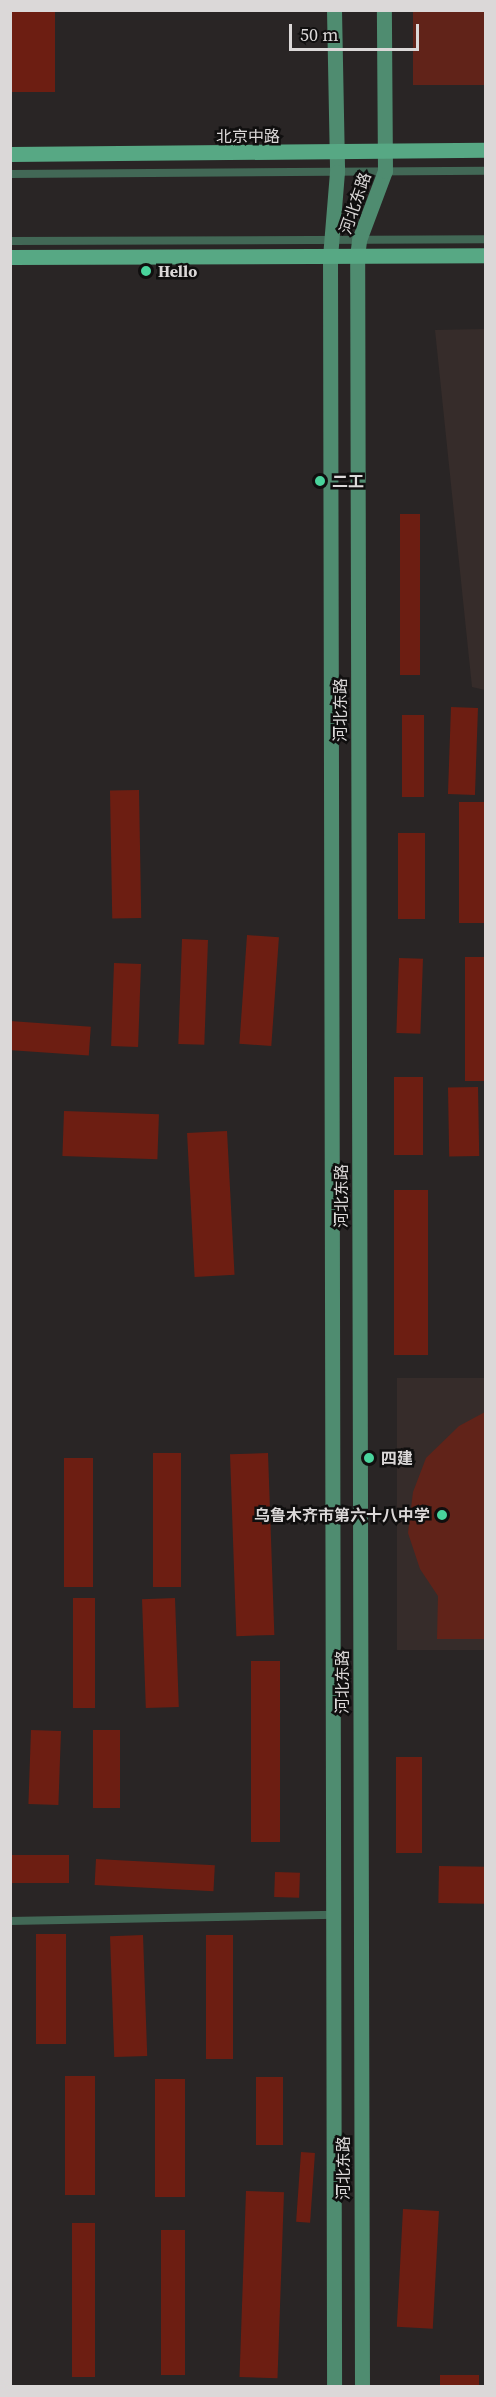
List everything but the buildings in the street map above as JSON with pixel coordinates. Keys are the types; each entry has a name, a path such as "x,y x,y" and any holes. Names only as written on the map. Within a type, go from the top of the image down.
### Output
{"main road":[{"path":"334,10 338,172 330,257 336,1915 334,2386"},
{"name":"河北东路","path":"362,2386 357,257 359,240 385,171 384,10"},
{"name":"北京中路","path":"10,154 337,153 384,149 486,150"},
{"path":"10,257 486,255"}],"lane":[{"path":"10,174 486,171"},
{"path":"10,241 486,239"},
{"path":"10,1921 336,1915"}],"shaded area":[{"path":"413,11 485,11 485,85 413,85"},
{"path":"486,329 485,690 472,687 435,330"},
{"name":"乌鲁木齐市第六十八中学","path":"397,1378 485,1378 485,1650 397,1650"},
{"path":"485,1412 485,1639 437,1639 438,1596 420,1569 408,1533 413,1492 426,1458 459,1426"}],"place":[{"name":"Hello","path":"146,271"},
{"name":"二工","path":"320,481"},
{"name":"四建","path":"369,1458"},
{"name":"乌鲁木齐市第六十八中学","path":"442,1515"}]}
